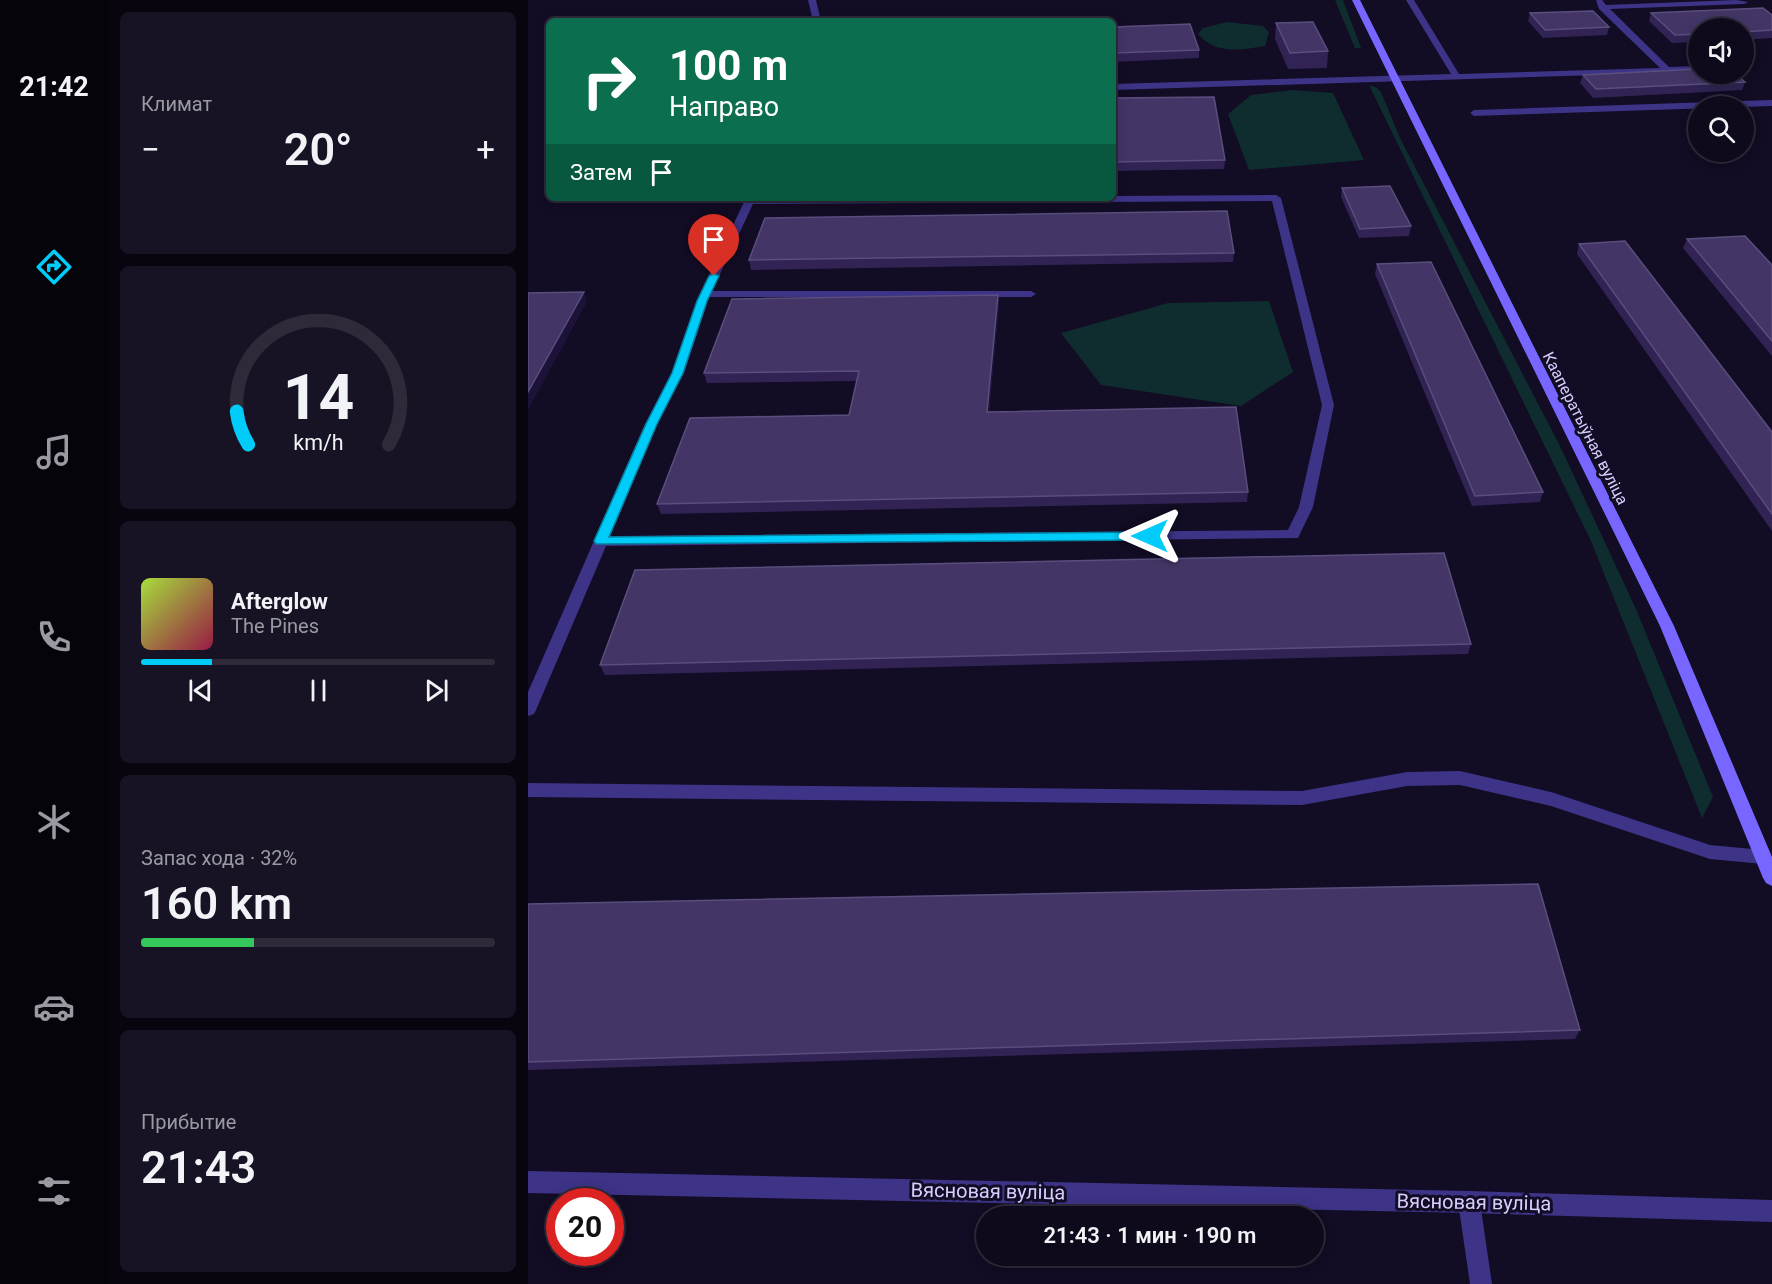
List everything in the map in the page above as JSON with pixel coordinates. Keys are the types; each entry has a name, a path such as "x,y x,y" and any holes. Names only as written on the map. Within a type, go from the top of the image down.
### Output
{"main road":[{"name":"Кааператыўная вуліца","path":"1356,0 1667,626 1772,878"}],"street":[{"path":"812,0 816,18"},
{"path":"1410,0 1456,76"},
{"path":"1600,3 1744,2"},
{"path":"1600,3 1667,70"},
{"path":"1116,87 1688,69"},
{"path":"1474,112 1772,103"},
{"path":"600,541 1293,535 1306,507 1328,405 1276,198 1116,198"},
{"path":"528,710 651,424 678,373 705,294 749,201"},
{"path":"705,294 1031,294"},
{"path":"528,790 1302,798 1407,779 1460,778 1551,799 1710,852 1763,857"},
{"name":"Вясновая вуліца","path":"528,1182 1469,1202 1772,1211"},
{"path":"1469,1202 1481,1284"}],"green space":[{"path":"1335,0 1343,0 1361,48 1355,48"},
{"path":"1227,22 1263,26 1269,32 1265,46 1221,48 1205,41 1198,34 1203,28"},
{"path":"1369,85 1381,92 1400,138 1560,446 1636,609 1713,797 1702,818 1591,541"},
{"path":"1293,90 1333,93 1364,160 1249,170 1228,114 1251,95"},
{"path":"1269,301 1293,372 1241,406 1101,385 1061,333 1168,303"}],"building":[{"path":"1763,8 1772,15 1772,30 1754,31 1754,18 1688,18 1688,34 1675,35 1651,13"},
{"path":"1593,11 1609,27 1545,30 1530,13"},
{"path":"1313,22 1328,51 1290,53 1276,23"},
{"path":"1190,24 1199,50 1116,53 1116,27"},
{"path":"1688,70 1688,84 1702,84 1596,89 1583,75"},
{"path":"1214,97 1225,160 1116,162 1116,98"},
{"path":"1390,186 1411,226 1360,229 1342,188"},
{"path":"1227,211 1234,253 749,260 765,218"},
{"path":"1745,236 1772,265 1772,341 1687,239"},
{"path":"1625,241 1772,432 1772,514 1579,244"},
{"path":"1431,262 1543,492 1475,496 1377,264"},
{"path":"584,292 528,392 528,293"},
{"path":"998,295 987,412 1236,407 1248,492 657,504 690,418 849,415 859,371 704,373 732,299"},
{"path":"1444,553 1471,644 600,665 635,570"},
{"path":"1538,884 1580,1030 528,1062 528,904"}],"route":[{"path":"714,276 702,301 678,373 651,424 600,541 1150,536"}]}
